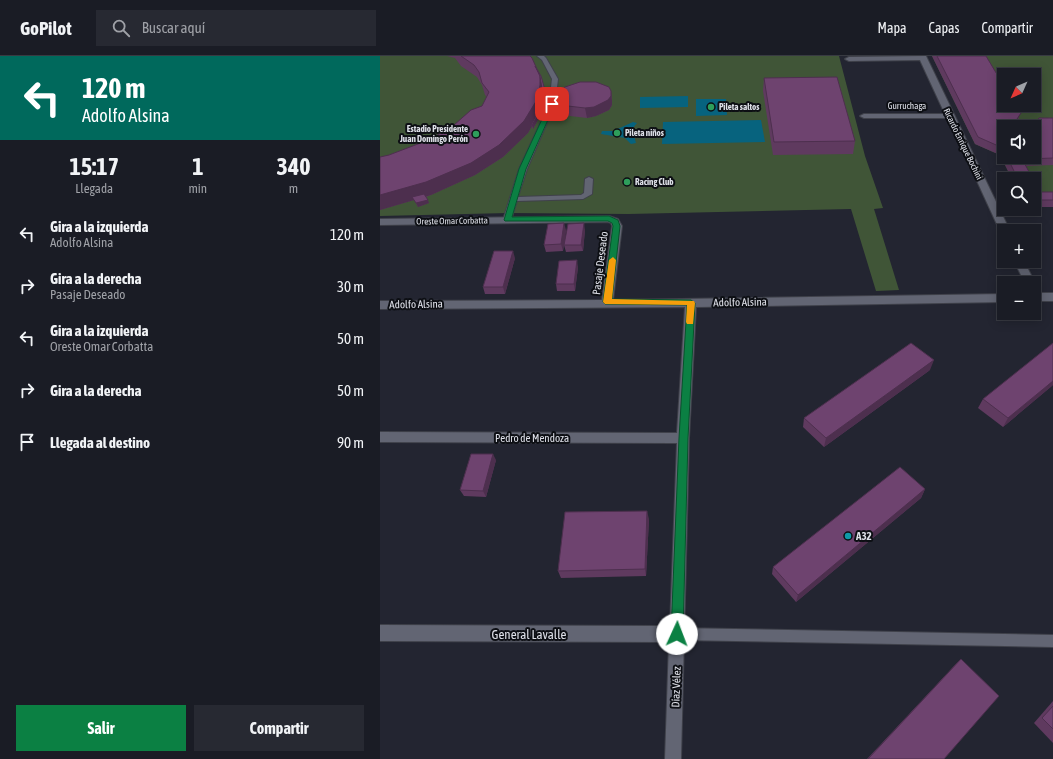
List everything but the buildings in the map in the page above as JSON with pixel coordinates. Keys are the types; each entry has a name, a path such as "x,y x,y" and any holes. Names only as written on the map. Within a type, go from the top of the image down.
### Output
{"street":[{"path":"849,59 922,57"},
{"name":"Ricardo Enrique Bochini","path":"922,57 1002,224"},
{"name":"Gurruchaga","path":"864,116 950,116"},
{"name":"Oreste Omar Corbatta","path":"380,222 609,219 615,221 617,226"},
{"name":"Pasaje Deseado","path":"607,302 617,226"},
{"path":"1041,296 1053,297"},
{"name":"Adolfo Alsina","path":"380,304 607,302 691,303 997,298"},
{"name":"Díaz Vélez","path":"673,759 683,438 691,303"},
{"name":"Pedro de Mendoza","path":"380,437 683,438"},
{"name":"General Lavalle","path":"380,633 677,634"}],"lane":[{"path":"507,220 523,169 552,104 556,79 544,59 540,56"},
{"path":"514,199 583,197 588,194 590,179"},
{"path":"677,634 1053,641"}],"green space":[{"name":"Racing Club","path":"380,56 839,56 865,156 883,208 874,209 899,290 876,291 851,209 628,214 509,213 380,216"},
{"path":"932,56 1053,56 1053,207 1041,207 1041,172 1008,172 1004,164 1041,164 1041,120 997,120 997,154 975,144"}],"water":[{"path":"688,96 688,107 640,108 640,97"},
{"name":"Pileta saltos","path":"696,99 726,99 727,115 696,116"},
{"path":"761,120 765,142 662,144 663,122"},
{"name":"Pileta niños","path":"633,122 637,123 632,129 636,143 631,144 625,138 601,134 602,131 613,131"}],"slow traffic":[{"path":"613,260 607,302 691,303 690,322"}],"place":[{"name":"Pileta saltos","path":"711,107"},
{"name":"Pileta niños","path":"617,133"},
{"name":"Estadio Presidente Juan Domingo Perón","path":"476,134"},
{"name":"Racing Club","path":"627,182"},
{"name":"A32","path":"848,536"}],"route":[{"path":"552,104 523,169 507,220 609,219 615,221 617,226 607,302 691,303 683,438 677,634"}]}
